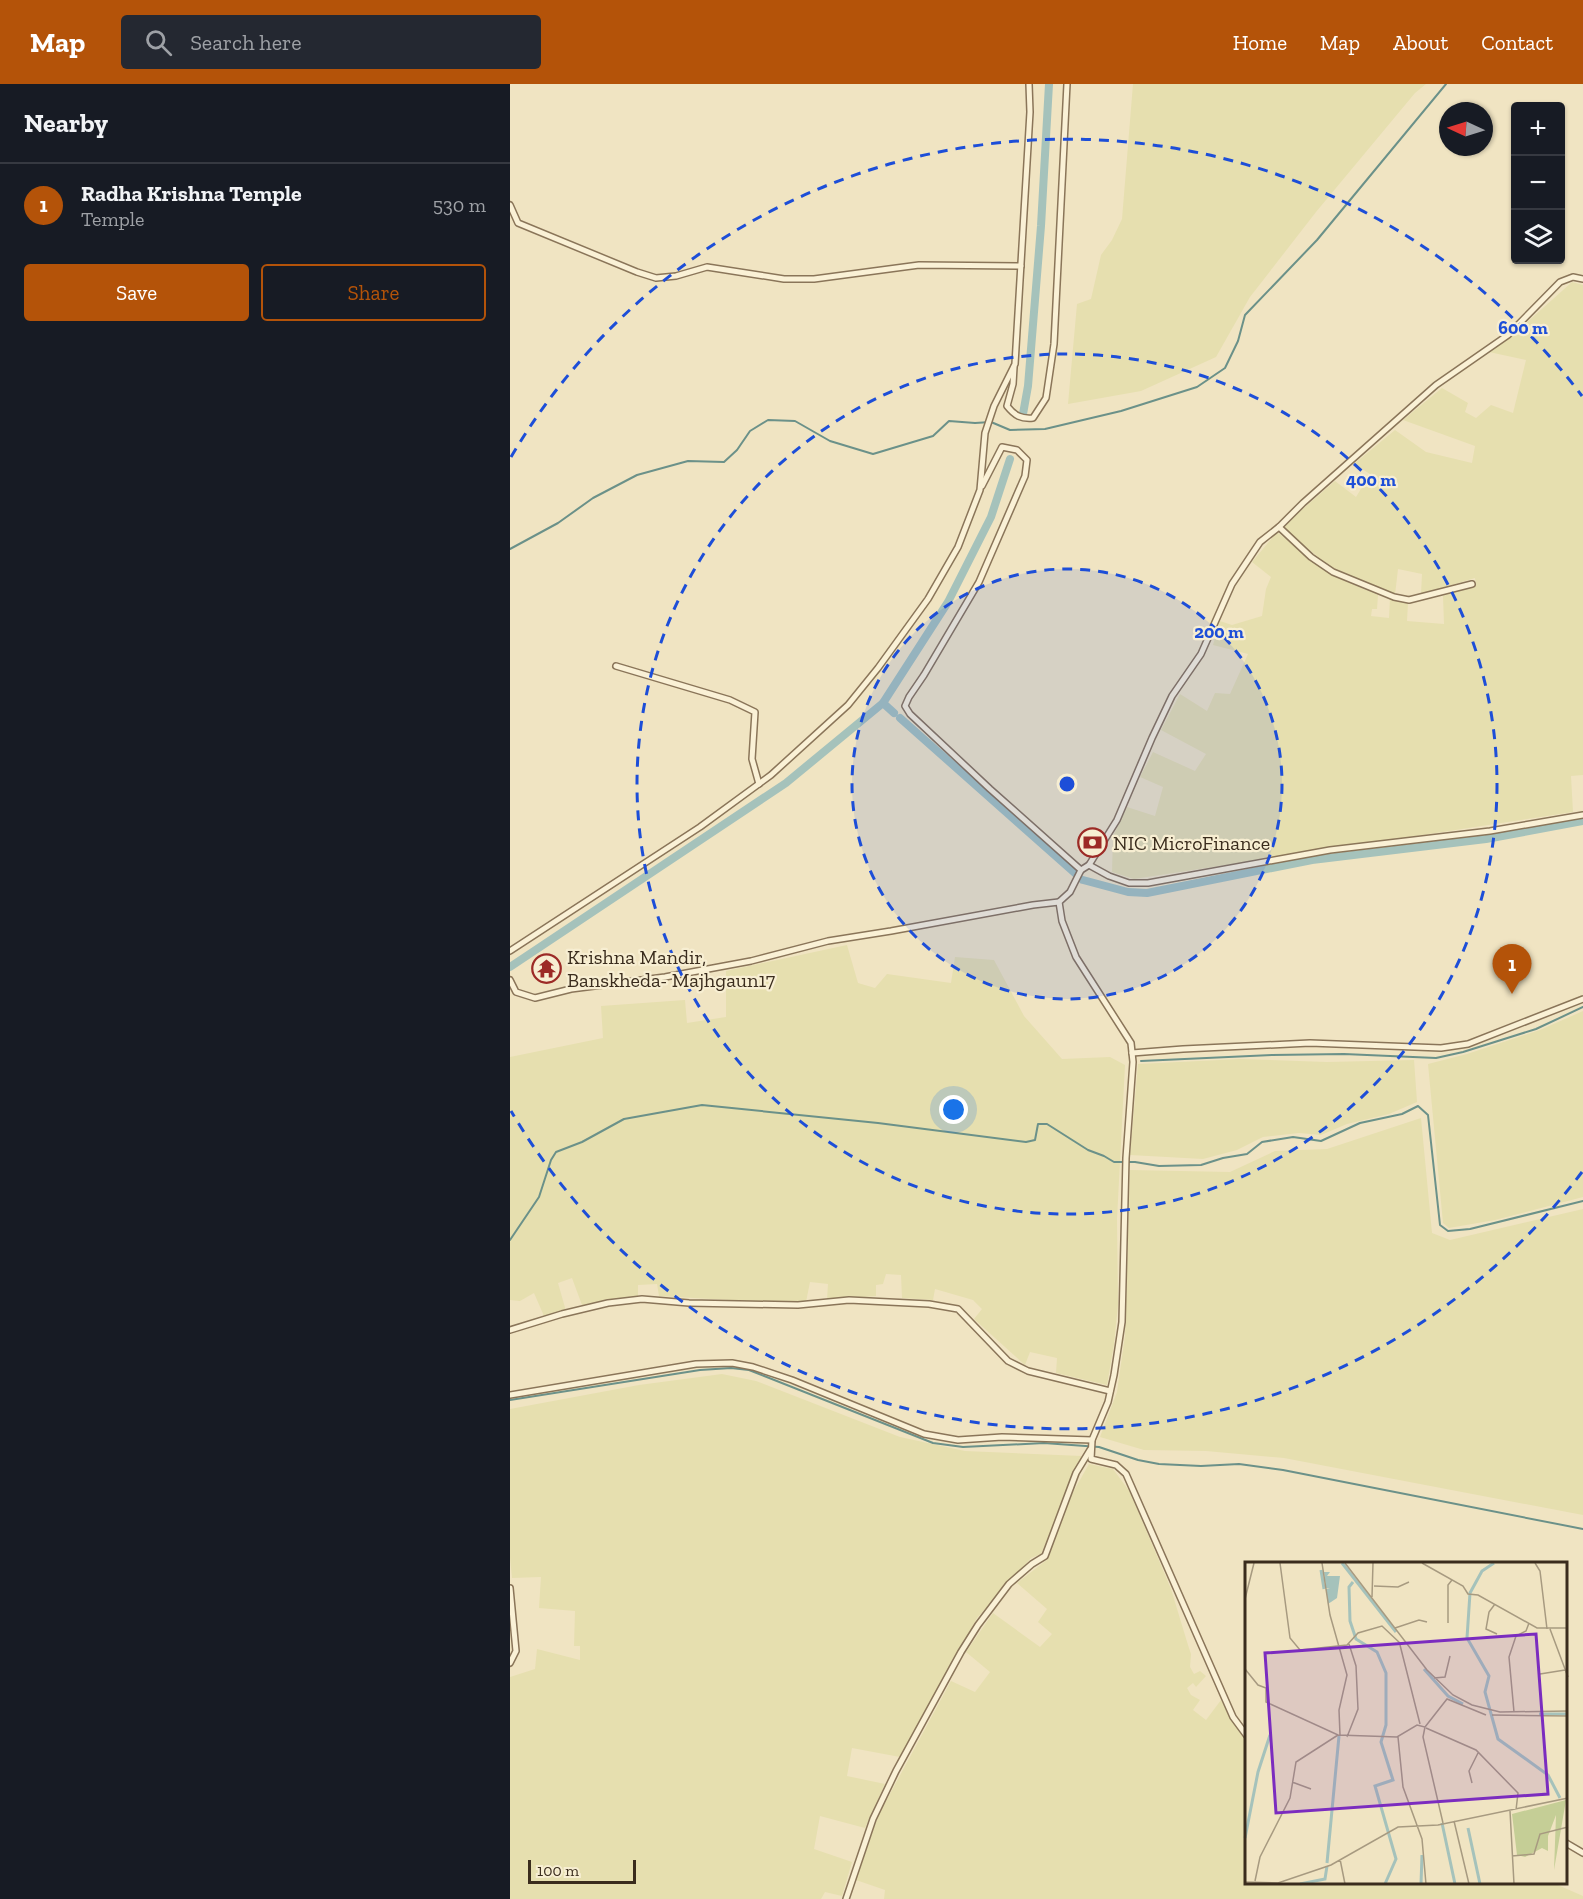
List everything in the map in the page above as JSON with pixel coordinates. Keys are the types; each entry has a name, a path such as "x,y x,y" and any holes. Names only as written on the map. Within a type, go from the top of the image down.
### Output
{"street":[{"path":"1029,84 1030,112 1015,364 1007,406 1015,416 1025,418 1033,418 1046,398 1054,344 1067,84"},
{"path":"510,205 519,222 637,272 657,278 676,276 707,267 784,279 814,279 919,266 1021,266"},
{"path":"511,982 516,992 535,998 571,989 665,977 751,961 828,941 1059,902 1070,892 1081,870 1089,865 1117,820 1173,696 1201,654 1232,584 1260,542 1436,385 1508,335 1560,282 1573,277 1583,279"},
{"path":"980,490 985,433 994,406 1015,364"},
{"path":"510,951 700,827 771,775 848,705 878,669 928,599 958,547 980,490 1002,447 1017,450 1027,460 1025,476 980,582 906,706 910,714 990,789 1081,870"},
{"path":"1279,527 1304,551 1333,572 1394,597 1409,600 1472,584"},
{"path":"616,666 730,700 755,712 752,759 759,784"},
{"path":"1089,865 1109,876 1129,883 1148,883 1329,850 1490,831 1583,815"},
{"path":"1059,902 1062,921 1076,957 1131,1043 1133,1062 1125,1166 1122,1322 1108,1402 1092,1440 1091,1458 1116,1465 1126,1474 1233,1717 1245,1733"},
{"path":"510,996 516,992"},
{"path":"1131,1053 1310,1043 1449,1047 1467,1044 1583,999"},
{"path":"510,1330 562,1314 642,1299 688,1303 798,1305 849,1300 929,1304 958,1309 1008,1360 1028,1371 1110,1390"},
{"path":"510,1395 696,1364 732,1363 753,1367 792,1380 924,1434 958,1440 1002,1437 1092,1440"},
{"path":"846,1899 873,1819 896,1771 978,1625 1009,1584 1045,1556 1076,1473 1090,1450"},
{"path":"510,1588 516,1651 510,1663"},
{"path":"1568,1844 1583,1853"}],"shaded area":[{"path":"1133,84 1426,84 1415,93 1316,212 1250,297 1216,357 1141,391 1068,404 1077,304 1091,299 1101,255 1112,240 1122,219"},
{"path":"1572,282 1583,285 1583,775 1571,776 1573,812 1134,879 1112,872 1113,836 1127,807 1155,816 1163,787 1140,777 1153,752 1195,771 1206,754 1161,730 1180,694 1207,711 1215,693 1230,694 1248,654 1213,645 1220,621 1232,625 1262,616 1266,589 1271,577 1252,562 1277,532 1331,575 1378,595 1377,609 1372,609 1371,616 1389,618 1390,598 1408,603 1407,621 1444,624 1443,596 1476,585 1475,578 1421,594 1422,574 1398,569 1395,595 1329,566 1282,527 1335,481 1356,497 1370,474 1354,464 1395,430 1426,452 1472,463 1475,446 1403,420 1442,388 1468,403 1465,412 1476,418 1491,405 1513,413 1526,360 1489,352 1513,335"},
{"path":"847,945 858,983 875,988 887,974 951,983 955,957 994,960 1024,1016 1062,1059 1110,1057 1125,1065 1117,1219 1118,1305 1107,1385 1056,1373 1057,1358 1030,1352 1025,1365 974,1319 982,1309 973,1300 935,1289 933,1300 902,1298 901,1275 886,1274 883,1284 876,1285 876,1296 827,1300 828,1284 810,1282 806,1302 797,1304 659,1296 657,1284 638,1285 638,1297 582,1305 572,1278 558,1283 566,1311 544,1316 534,1293 520,1301 510,1300 510,1057 603,1038 601,1006 685,1000 687,1023 726,1017 726,971"},
{"path":"1583,1011 1583,1197 1495,1220 1449,1228 1443,1223 1428,1064 1540,1030"},
{"path":"1240,1059 1327,1062 1414,1060 1417,1102 1389,1114 1347,1124 1321,1135 1299,1133 1263,1137 1237,1150 1203,1159 1130,1155 1138,1064"},
{"path":"1421,1118 1432,1233 1450,1240 1583,1209 1583,1515 1284,1458 1206,1451 1144,1450 1100,1437 1117,1392 1125,1336 1130,1170 1230,1172 1275,1151 1327,1149"},
{"path":"722,1374 756,1381 900,1437 965,1451 1082,1456 1041,1554 1031,1558 977,1618 900,1757 852,1748 847,1776 885,1784 865,1828 820,1816 814,1849 852,1862 842,1896 825,1892 821,1899 510,1899 510,1677 535,1669 537,1649 580,1660 580,1646 574,1646 575,1611 539,1608 541,1577 512,1578 510,1409 639,1385"},
{"path":"1089,1464 1113,1469 1130,1492 1171,1589 1191,1654 1190,1667 1194,1674 1200,1671 1206,1676 1196,1687 1193,1683 1187,1688 1191,1695 1200,1700 1193,1710 1206,1720 1221,1700 1236,1727 1245,1738 1245,1884 1556,1884 1583,1896 1583,1899 884,1899 885,1890 856,1880 878,1816 951,1681 975,1692 990,1672 966,1652 993,1613 1040,1647 1052,1634 1038,1622 1047,1609 1017,1583 1048,1559 1072,1494"}],"waterway":[{"path":"1023,414 1028,386 1041,226 1049,84"},
{"path":"510,549 558,523 593,498 637,475 688,461 724,462 737,450 750,431 768,420 795,421 830,441 873,454 933,436 949,421 991,422 1010,430 1045,429 1121,411 1197,387 1225,368 1238,341 1245,315 1317,240 1446,84"},
{"path":"510,967 786,783 883,703 948,602 991,517 1010,459"},
{"path":"883,703 894,713"},
{"path":"900,718 1076,874"},
{"path":"1083,880 1128,892 1147,893 1312,860 1486,839 1583,821"},
{"path":"1141,1061 1344,1054 1436,1058 1536,1029 1583,1007"},
{"path":"510,1240 539,1197 551,1160 556,1152 582,1142 624,1119 702,1105 878,1123 1026,1142 1035,1140 1038,1124 1047,1124 1088,1150 1114,1162 1135,1162 1159,1166 1201,1165 1247,1154 1262,1142 1293,1137 1321,1141 1360,1123 1402,1114 1418,1106 1428,1115 1440,1225 1448,1231 1470,1229 1583,1201"},
{"path":"510,1400 700,1370 731,1368 749,1370 933,1443 963,1447 1044,1443 1099,1447 1138,1460 1159,1464 1201,1466 1239,1464 1283,1470 1583,1529"}],"place":[{"name":"NIC MicroFinance","path":"1092,843"},
{"name":"Krishna Mandir, Banskheda- Majhgaun17","path":"546,968"},
{"name":"Radha Krishna Temple","path":"1512,994"}]}
